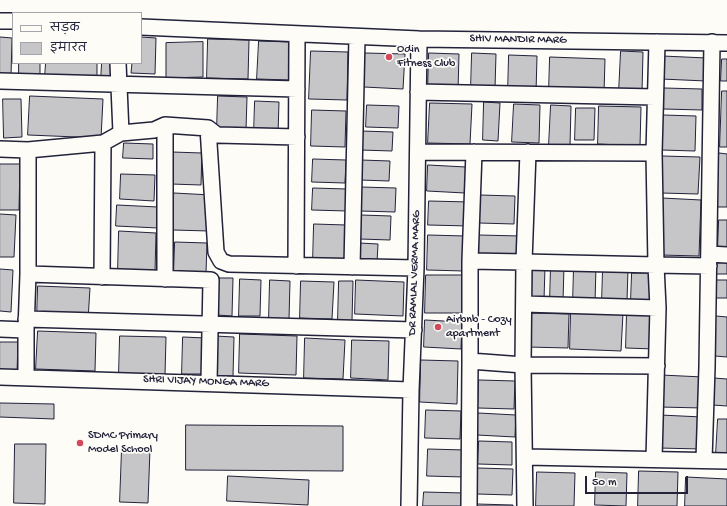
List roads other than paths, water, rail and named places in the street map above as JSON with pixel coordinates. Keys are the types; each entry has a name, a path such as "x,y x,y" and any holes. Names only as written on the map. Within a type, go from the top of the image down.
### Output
{"street":[{"path":"0,21 12,21"},
{"name":"SHIV MANDIR MARG","path":"142,27 419,39 720,43"},
{"path":"296,266 297,34"},
{"path":"352,267 357,37"},
{"name":"DR RAMLAL VERMA MARG","path":"409,506 411,390 416,268 419,39"},
{"path":"654,459 658,308 654,153 657,42"},
{"path":"704,460 709,260 720,43"},
{"path":"118,64 120,133"},
{"path":"0,81 297,89"},
{"path":"418,92 655,97"},
{"path":"0,149 28,150 103,143 120,133 154,130 165,125 208,128 217,135 297,137"},
{"path":"165,125 165,279"},
{"path":"208,128 216,252 221,262 229,264 416,268"},
{"path":"102,277 103,143"},
{"path":"26,378 28,150"},
{"path":"418,152 654,153"},
{"path":"469,506 470,261 474,152"},
{"path":"525,506 523,364 524,262 528,152"},
{"path":"470,261 656,265 709,260 727,255"},
{"path":"28,274 211,280 209,382"},
{"path":"524,304 658,308"},
{"path":"0,329 26,325 211,323 414,330"},
{"path":"470,361 523,364 657,366"},
{"name":"SHRI VIJAY MONGA MARG","path":"0,376 411,390"},
{"path":"525,457 727,461"}],"place":[{"name":"Odin Fitness Club","path":"389,57"},
{"name":"Airbnb - Cozy apartment","path":"438,327"},
{"name":"SDMC Primary Model School","path":"80,443"}]}
